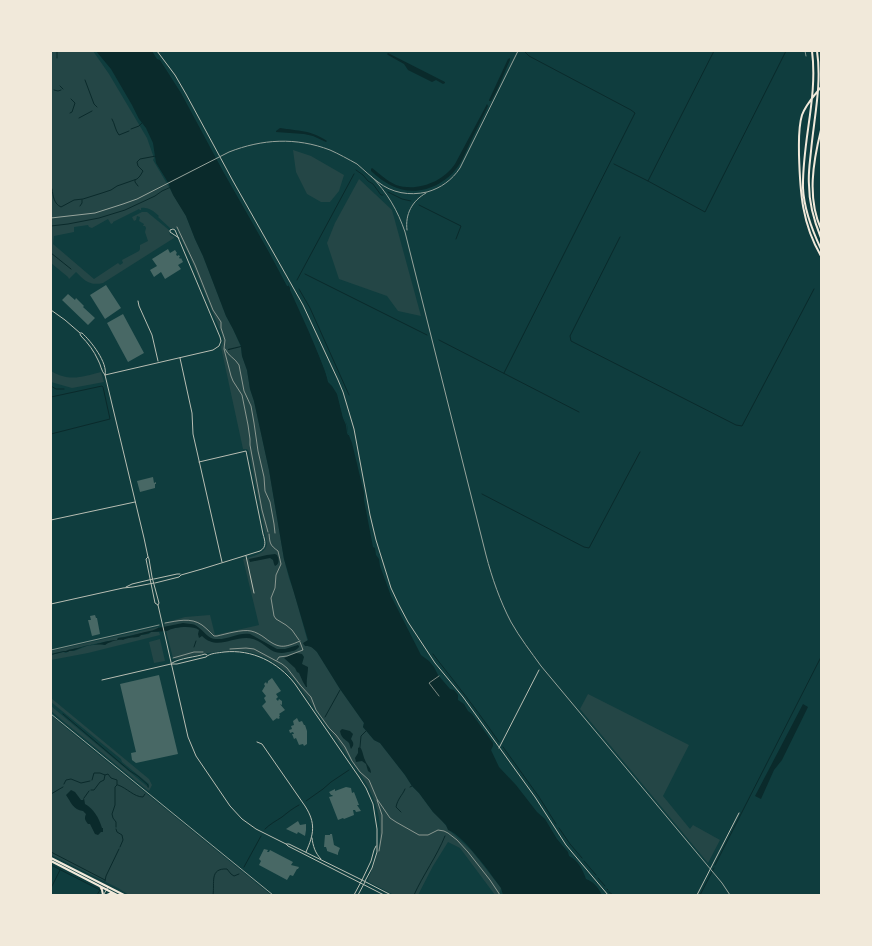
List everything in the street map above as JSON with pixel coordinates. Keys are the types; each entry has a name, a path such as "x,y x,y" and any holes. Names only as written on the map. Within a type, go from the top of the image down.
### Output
{"main road":[{"path":"812,51 813,83 803,189 806,210 821,250"},
{"path":"817,51 818,93 808,185 812,211 821,238"},
{"path":"821,87 808,103 803,114 800,128 799,153 801,196 806,224 810,236 821,256"},
{"path":"821,130 814,160 813,199 818,224 821,229"},
{"path":"51,858 124,895"},
{"path":"51,861 117,895"},
{"path":"99,886 104,895 114,893"}],"street":[{"path":"157,51 175,75 186,94 233,182 303,305 338,380 354,428 376,540 390,582 399,605 408,622 435,663 463,697 535,797 566,845 608,895"},
{"path":"105,375 213,350 219,346 221,341 220,337 179,238 175,229 170,230 171,234 179,238"},
{"path":"138,301 152,335 158,362"},
{"path":"51,310 86,336 98,352 106,372 105,375 159,603 158,605 170,664 188,737 198,759 230,806 242,819 256,829 304,855 384,895"},
{"path":"80,333 94,352 105,375"},
{"path":"180,357 192,413 192,434 222,563"},
{"path":"51,604 179,577 181,575 263,550 265,545 246,451 199,462"},
{"path":"51,520 135,502"},
{"path":"246,556 254,593"},
{"path":"148,557 146,559 150,580 155,603 158,605"},
{"path":"123,588 132,584 153,579 178,574 181,575"},
{"path":"102,680 170,664 199,659 208,655 227,652 252,654 278,667 291,679 366,788 373,804 377,829 377,852 375,860 358,895"},
{"path":"499,748 539,670"},
{"path":"258,742 262,744 310,816 313,831 312,838 304,855"},
{"path":"697,895 739,813"},
{"path":"312,838 314,850 323,860"},
{"path":"286,844 323,860 391,895"},
{"path":"354,895 371,861 376,846"},
{"path":"104,895 108,886"}],"path":[{"path":"805,51 806,56"},
{"path":"177,227 195,265 213,310 221,322 220,328 225,340 225,352 231,376 242,395 262,510 268,532"},
{"path":"225,347 227,354 239,365 244,391 251,408 264,477 265,491 270,502 275,533"},
{"path":"269,534 270,544 278,551 281,564 276,575 275,588 270,598 274,616 292,630 300,641 303,650 288,656 279,657 276,661 290,671 301,686 312,697 315,708 345,747 352,761 360,772 369,780 377,799 388,816 419,835 428,835 438,830 448,832 468,852 500,895"},
{"path":"164,623 192,620 202,625 213,635 217,636 240,631 251,631 276,646 281,647 300,641"},
{"path":"51,650 159,625"},
{"path":"439,676 429,683 439,696"}],"shaded area":[{"path":"51,51 93,51 109,74 147,138 154,158 153,160 186,216 226,316 241,347 269,470 284,559 309,646 317,652 340,689 364,723 363,727 374,740 380,743 433,812 440,818 450,831 472,851 501,888 499,895 495,895 460,848 448,842 433,866 418,895 394,895 369,882 368,879 378,852 380,839 378,813 374,801 369,788 361,775 294,679 280,666 266,658 252,653 225,651 176,659 173,658 164,623 185,617 210,615 215,635 259,625 243,559 261,553 266,548 267,544 249,452 247,449 243,449 221,347 223,341 222,335 177,229 170,228 151,210 141,208 141,210 139,209 111,224 108,219 92,228 88,225 74,227 74,232 54,236 53,244 94,279 118,263 120,265 123,263 122,260 139,251 140,245 148,241 145,232 146,228 143,226 144,224 139,221 140,217 137,216 136,220 134,221 132,217 142,212 147,212 169,230 170,235 174,238 103,283 95,284 88,282 76,272 69,279 51,263"},
{"path":"96,51 153,51 171,74 219,163 289,286 308,326 329,382 337,391 364,493 373,547 375,548 376,555 379,559 380,566 391,596 421,655 429,661 450,689 454,690 458,695 458,700 464,704 493,743 491,750 499,767 516,785 537,812 545,819 557,839 568,852 569,856 580,866 586,879 596,885 602,895 503,895 501,888 469,847 454,833 448,830 446,825 433,812 412,786 380,743 374,740 363,727 364,723 340,689 317,652 312,647 304,645 303,643 308,640 284,559 269,470 247,370 242,356 241,347 228,350 241,346 226,316 186,216 156,163 153,143 146,128 139,119 111,69"},
{"path":"388,53 445,83 443,84 436,80 432,82 408,70 404,64 388,55"},
{"path":"510,58 496,91 491,101 489,101 508,59"},
{"path":"487,104 488,106 460,163 451,175 440,183 430,188 421,190 403,190 387,183 371,171 372,168 396,185 404,187 429,184 444,176 455,164"},
{"path":"280,128 310,133 327,141 326,142 304,134 276,132"},
{"path":"293,150 311,156 344,175 339,191 330,202 321,202 307,194 296,172"},
{"path":"359,179 392,210 421,316 398,311 387,296 339,279 327,243 335,223"},
{"path":"51,371 64,376 76,378 101,372 104,382 72,388 51,382"},
{"path":"267,555 277,555 279,561 275,566 273,560 270,558 250,562 249,559"},
{"path":"183,623 193,624 213,639 220,639 241,634 250,634 277,649 285,649 298,645 299,647 294,651 277,653 253,639 246,638 214,643 208,641 202,636 199,638 199,630 192,627 151,632 138,637 114,641 105,645 91,645"},
{"path":"158,627 157,630 51,654 51,651"},
{"path":"151,632 159,632 160,635 88,653 51,660 51,655 74,651 87,646 100,644 105,645 111,641 137,637 149,634"},
{"path":"160,639 165,661 154,663 149,642"},
{"path":"83,647 68,652 51,655 70,649"},
{"path":"296,653 302,654 304,657 302,664 308,667 307,687 299,673 284,658"},
{"path":"588,694 689,745 663,796 690,829 693,825 720,840 708,863 580,709"},
{"path":"51,698 149,779 152,785 149,791 51,711 51,706 149,788 149,784 122,762 121,759 51,702"},
{"path":"803,704 808,707 782,760 774,770 761,799 755,796"},
{"path":"51,715 271,895 129,895 118,888 51,855"},
{"path":"342,729 350,731 353,734 351,739 353,745 351,749 349,743 341,735 340,731"},
{"path":"360,747 371,773 368,771 366,764 362,761 356,762 355,758 358,753 358,748"},
{"path":"71,790 75,792 81,800 84,798 85,804 94,811 103,828 103,832 98,835 95,834 90,824 88,824 86,820 86,814 77,809 66,795"}],"pier":[{"path":"152,51 154,51 160,58 176,81 289,285 288,286 181,93 160,60 157,59"},
{"path":"291,287 318,346 330,381 337,389 344,412 348,433 350,435 347,433 337,394 328,382 325,370 290,290"}],"building":[{"path":"168,249 170,253 175,250 177,256 179,255 180,259 181,258 183,262 178,265 181,269 165,279 161,272 154,277 150,270 157,266 152,259"},
{"path":"106,285 121,308 105,319 90,295"},
{"path":"68,294 75,300 76,298 95,318 88,325 62,300"},
{"path":"123,314 144,353 128,362 107,323"},
{"path":"153,477 154,483 156,482 155,488 140,492 137,481"},
{"path":"95,615 100,634 92,636 88,620 91,620 90,616"},
{"path":"159,675 178,754 136,763 132,760 131,753 136,752 120,684"},
{"path":"272,678 281,691 276,694 278,697 276,699 278,701 279,699 282,701 282,705 280,704 285,710 279,714 280,718 273,721 262,706 266,702 264,698 266,696 262,691 265,686 264,684 266,682 267,684"},
{"path":"297,718 299,722 302,721 307,731 307,744 304,746 303,744 299,745 296,738 294,739 292,734 294,734 293,732 290,733 289,730 292,729 291,726 294,725 293,721"},
{"path":"346,787 351,788 352,793 354,792 359,805 357,805 361,811 356,812 353,810 354,815 338,820 329,797 333,796 329,792"},
{"path":"298,821 300,825 306,824 305,836 298,832 297,834 286,829"},
{"path":"332,834 334,845 340,848 338,855 327,851 326,847 324,847 325,835"},
{"path":"264,849 268,850 267,852 270,850 293,862 291,865 299,867 293,876 290,875 287,880 259,865 261,861 259,859"}],"waterway":[{"path":"57,51 57,58"},
{"path":"504,373 635,113 529,56 524,51"},
{"path":"614,164 648,181 714,51"},
{"path":"648,181 705,212 786,51"},
{"path":"85,80 94,104 97,107"},
{"path":"60,86 63,89"},
{"path":"54,90 61,90"},
{"path":"70,113 72,112 75,103 71,99"},
{"path":"79,118 92,111"},
{"path":"112,119 119,135 129,131"},
{"path":"131,129 142,123"},
{"path":"52,189 55,202 61,207 74,200 83,199 102,193 137,179 143,171 138,166 137,162 140,159 156,156"},
{"path":"356,170 373,184 381,195 383,195"},
{"path":"297,280 354,174"},
{"path":"135,180 138,186"},
{"path":"51,226 99,218 125,210 171,187"},
{"path":"388,192 402,199 411,201"},
{"path":"80,206 82,200"},
{"path":"419,205 461,226 456,239"},
{"path":"620,237 570,336 571,341 736,425 742,426 814,289"},
{"path":"51,253 71,269"},
{"path":"305,274 427,335"},
{"path":"299,289 310,308 349,395"},
{"path":"439,340 579,412"},
{"path":"51,386 56,389 64,389"},
{"path":"51,397 102,386 110,419 51,434"},
{"path":"482,494 584,547 589,548 640,452"},
{"path":"194,647 196,641"},
{"path":"433,654 499,742"},
{"path":"715,865 821,657"},
{"path":"325,717 340,690"},
{"path":"63,714 130,771 138,776 148,785 148,787"},
{"path":"360,747 361,736 367,730"},
{"path":"503,747 539,797 556,824"},
{"path":"306,801 349,770"},
{"path":"92,780 94,773 105,775 108,774 111,778 117,780 117,785"},
{"path":"91,790 94,790 100,782 104,780 105,775"},
{"path":"64,784 66,780 71,779 81,783 90,781"},
{"path":"116,827 116,822 112,814 115,805 115,787 117,785"},
{"path":"118,785 140,797 143,797 145,794"},
{"path":"51,794 63,787"},
{"path":"401,812 396,807 405,789"},
{"path":"84,798 89,791"},
{"path":"265,829 299,805"},
{"path":"559,828 582,858"},
{"path":"116,829 117,832 122,835 123,840 120,847"},
{"path":"244,867 261,836"},
{"path":"414,895 445,836"},
{"path":"105,881 119,849"},
{"path":"51,852 105,880"},
{"path":"584,861 596,875"},
{"path":"51,865 100,890"},
{"path":"700,895 714,868"},
{"path":"213,895 214,877 218,871 221,869 227,869 234,876 239,874"},
{"path":"51,888 60,870"},
{"path":"598,878 605,886"},
{"path":"97,895 100,890"},
{"path":"609,892 613,895"}],"railway":[{"path":"51,218 95,213 123,204 137,199 229,152 254,144 279,141 305,143 330,150 357,164 383,186 389,189 401,193 414,194 427,192 446,183 460,168 518,51"},
{"path":"371,176 391,202 405,232 486,555 507,614 518,634 541,666 722,883 730,895"},
{"path":"407,230 407,219 410,208 421,196 426,193"},
{"path":"51,714 273,895"}]}
